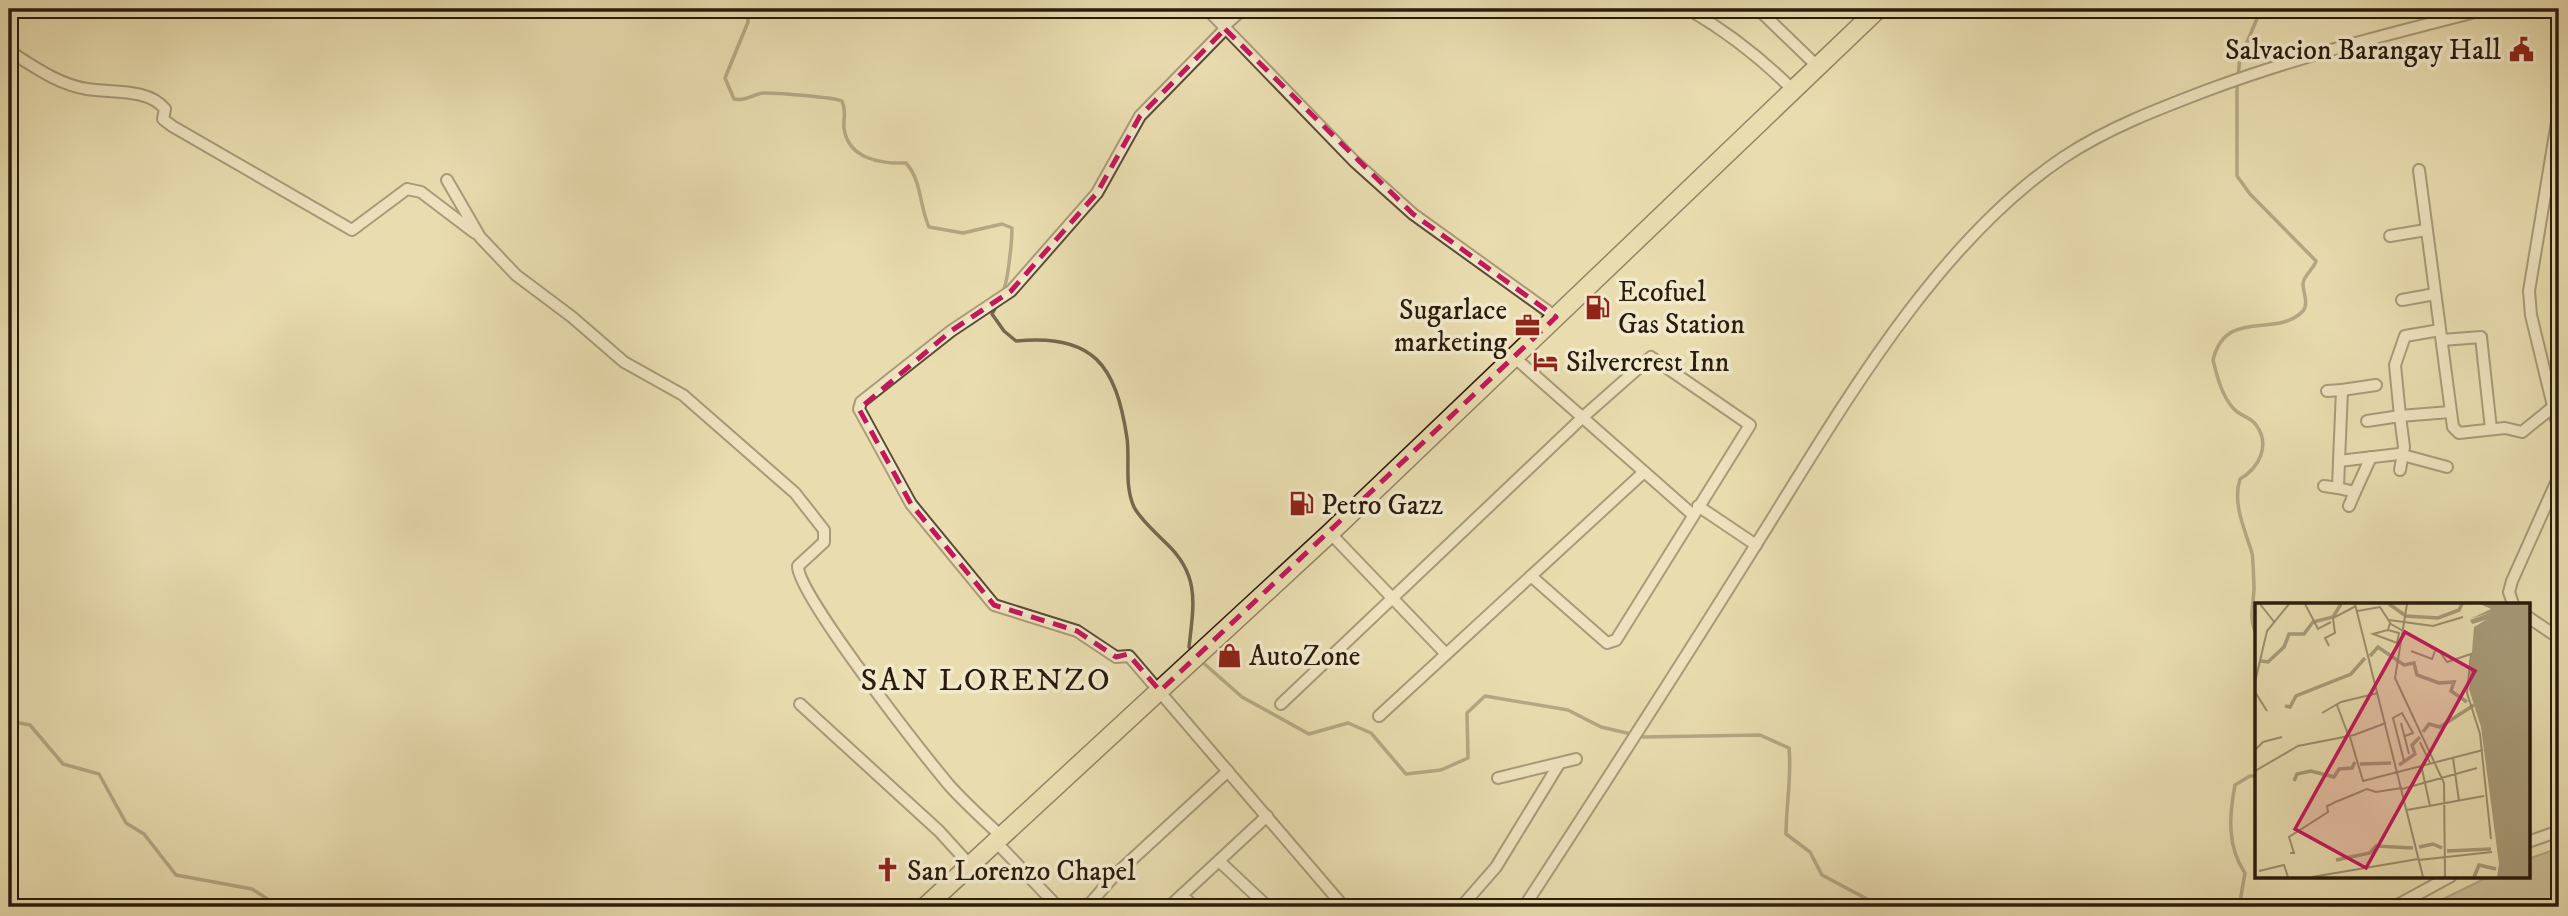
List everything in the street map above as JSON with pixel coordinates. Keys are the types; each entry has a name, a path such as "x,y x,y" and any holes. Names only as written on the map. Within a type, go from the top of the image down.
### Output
{"main road":[{"path":"925,907 1330,533 1878,9"}],"street":[{"path":"1207,9 1354,161 1413,214 1556,317"},
{"path":"1243,9 1140,116 1097,193 1011,291 906,367 861,402 859,409 911,503 995,606 1077,631 1116,657 1129,656 1267,816 1337,905"},
{"path":"1688,9 1713,23 1769,67 1793,90"},
{"path":"1758,9 1817,66"},
{"path":"1524,907 1642,728 1853,390 1968,241 2015,194 2064,157 2158,107 2337,48 2487,9"},
{"path":"9,51 63,82 84,89 140,94 159,101 164,109 163,120 352,230 407,189 421,192 480,237 516,275 572,317 607,350 683,395 795,493 824,530 824,542 798,566 798,573 814,603 951,787 1058,907"},
{"path":"2559,110 2529,291 2531,314 2559,431"},
{"path":"2419,170 2453,427 2459,433 2491,429 2522,432 2553,407"},
{"path":"447,180 480,237"},
{"path":"2390,236 2426,230"},
{"path":"2402,300 2435,294"},
{"path":"2400,470 2403,456 2395,365 2404,336 2481,337 2491,429"},
{"path":"1514,357 1644,472 1695,510 1756,545"},
{"path":"1281,704 1651,357 1750,425 1616,640 1607,643 1531,576"},
{"path":"2328,391 2376,385"},
{"path":"2338,488 2342,390"},
{"path":"2367,421 2450,412"},
{"path":"2339,461 2403,456 2447,467"},
{"path":"2349,506 2371,457"},
{"path":"1379,716 1644,472"},
{"path":"2513,603 2509,592 2512,580 2559,476"},
{"path":"2324,486 2355,492"},
{"path":"1330,533 1446,654"},
{"path":"2530,618 2559,638"},
{"path":"800,704 939,831 970,865"},
{"path":"1498,778 1576,759"},
{"path":"1461,907 1496,867 1559,764"},
{"path":"1087,907 1114,876 1228,771"},
{"path":"1169,907 1267,816"},
{"path":"2530,841 2559,831"},
{"path":"1219,861 1268,907"},
{"path":"2394,907 2447,878"},
{"path":"1182,895 1194,907"}],"highlighted area":[{"path":"1225,29 1413,214 1556,317 1160,691 1128,654 1116,657 1077,631 994,605 911,504 859,409 951,331 1011,291 1097,193 1140,116"}],"shaded area":[{"path":"2559,848 2559,907 2427,907 2486,878 2530,878 2530,858"}],"waterway":[{"path":"747,9 748,22 725,78 734,99 765,93 842,101 845,111 844,128 852,147 876,161 906,163 918,185 929,227 963,233 1002,224 1012,228 1003,291"},
{"path":"2238,76 2240,59 2261,9"},
{"path":"2237,83 2237,176 2250,194 2316,261 2303,281 2306,301 2303,311 2292,319 2240,329 2229,334 2219,344 2213,360 2226,399 2236,411 2254,422 2263,440 2261,455 2253,469 2240,479 2238,488 2240,516 2252,555 2252,618 2255,630"},
{"path":"997,305 992,314 1004,331 1016,341 1042,340 1082,349 1096,359 1107,373 1116,391 1122,413 1128,446 1129,490 1134,507 1177,555 1190,578 1193,603 1189,647 1193,652"},
{"path":"1200,660 1242,697 1309,734 1348,723 1371,733 1406,774 1441,770 1468,758 1467,713 1485,696 1568,710 1601,727 1644,737 1760,735 1789,748 1786,834 1810,852 1822,875 1882,907"},
{"path":"9,716 15,722 30,725 63,764 99,774 126,823 144,834 176,875 252,889 280,907"},
{"path":"2239,907 2245,873 2232,842 2233,797 2235,785 2255,776"}],"place":[{"name":"Salvacion Barangay Hall","path":"2521,49"},
{"name":"Ecofuel Gas Station","path":"1598,307"},
{"name":"Sugarlace marketing","path":"1527,325"},
{"name":"Silvercrest Inn","path":"1546,361"},
{"name":"Petro Gazz","path":"1301,504"},
{"name":"AutoZone","path":"1229,655"},
{"name":"San Lorenzo Chapel","path":"887,870"}],"district":[{"name":"SAN LORENZO","path":"986,679"}]}
